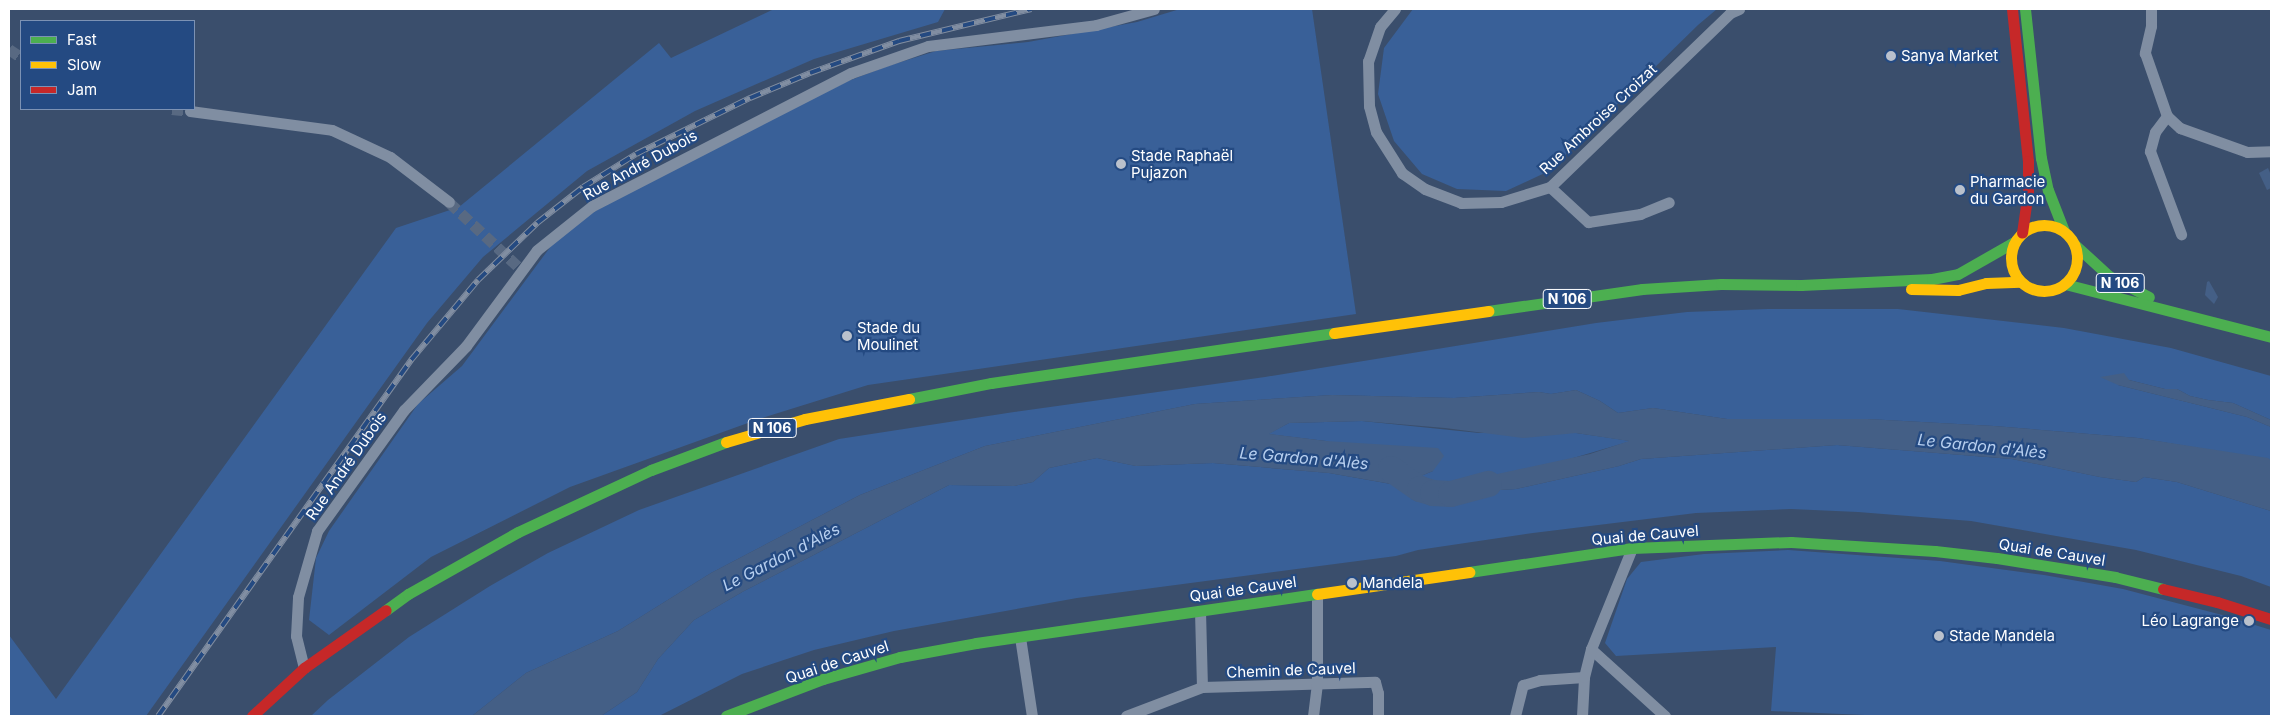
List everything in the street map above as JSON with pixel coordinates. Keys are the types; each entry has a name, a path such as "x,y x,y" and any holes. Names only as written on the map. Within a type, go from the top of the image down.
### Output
{"main road":[{"path":"2012,9 2028,160 2028,191 2011,263 2020,282 2030,289 2042,292 2054,290 2065,284 2076,266 2077,255 2074,244 2064,231 2048,190 2041,158 2025,9"},
{"path":"2018,237 2032,227 2043,224 2054,226 2064,231"},
{"name":"N 106","path":"252,716 304,668 408,594 518,532 651,470 746,435 805,418 991,383 1642,289 1721,284 1843,283 1932,278 1958,274 1979,264 2018,237"},
{"name":"N 106","path":"2074,244 2108,276 2174,310"},
{"name":"N 106","path":"1843,283 1927,291 1958,290 1986,284 2020,282"},
{"name":"N 106","path":"2065,284 2174,310 2271,337"},
{"name":"Quai de Cauvel","path":"726,716 857,668 900,658 1020,637 1632,548 1791,542 1988,557 2056,566 2115,577 2217,602 2271,619"}],"street":[{"name":"Rue André Dubois","path":"304,668 296,636 298,597 317,532 404,410 466,346 537,250 592,206 716,140 860,70 928,46 1096,25 1154,9"},
{"name":"Rue Ambroise Croizat","path":"1395,9 1380,27 1368,61 1369,106 1376,132 1402,173 1425,189 1460,202 1501,202 1550,187 1730,13 1739,9"},
{"path":"2151,9 2151,26 2145,53 2167,116 2180,128 2247,152 2271,151"},
{"path":"190,111 332,130 390,157 449,202"},
{"path":"2167,116 2155,132 2150,151 2181,234"},
{"path":"1550,187 1588,222 1640,214 1669,202"},
{"path":"1582,716 1584,677 1591,649 1632,548"},
{"path":"1313,716 1316,685 1317,594"},
{"path":"1200,610 1202,687"},
{"path":"1020,637 1032,716"},
{"path":"1591,649 1665,716"},
{"path":"1515,716 1523,686 1540,680 1584,677"},
{"name":"Chemin de Cauvel","path":"1126,716 1202,687 1375,682 1378,693 1378,716"}],"shaded area":[{"path":"774,9 945,9 938,22 814,59 695,111 587,171 483,257 427,323 146,716 9,716 9,635 56,699 396,228 459,207 659,43 671,58"},
{"name":"Stade du Moulinet","path":"1180,9 1312,9 1356,314 868,385 759,419 570,487 431,557 329,635 309,620 316,558 329,531 418,404 462,366 554,242 582,220 618,196 848,81 888,66 936,51 1028,42 1137,22"},
{"path":"1413,9 1717,9 1698,25 1549,171 1506,191 1457,189 1422,174 1394,141 1378,94 1384,48"},
{"path":"1768,309 1898,309 2064,328 2171,348 2271,376 2271,420 2233,403 2190,396 2177,389 2165,389 2129,380 2118,385 2247,417 2271,427 2271,460 2138,438 1994,426 1867,419 1727,419 1653,408 1618,413 1600,401 1576,390 1551,394 1539,392 1454,398 1332,395 1195,404 985,446 860,495 711,573 618,631 526,673 472,716 311,716 328,700 409,637 490,586 548,553 639,510 839,439 1014,412 1265,377 1596,323 1687,312"},
{"path":"1362,421 1479,433 1576,433 1631,441 1455,493 1516,489 1619,466 1641,459 1837,445 2012,459 2100,477 2136,482 2144,477 2177,482 2271,511 2271,587 2241,576 2136,550 1971,521 1791,509 1696,513 1533,533 1418,550 1396,556 1077,598 894,631 814,650 742,674 659,716 601,716 637,692 658,659 694,620 744,591 949,485 1014,486 1033,482 1049,468 1097,458 1136,466 1213,463 1329,473 1419,489 1416,478 1433,471 1326,441 1268,434 1289,423"},
{"name":"Stade Mandela","path":"1788,550 1940,561 2044,575 2123,589 2271,630 2271,716 1888,716 1771,711 1776,647 1616,656 1605,643 1627,579 1641,562 1704,554"}],"water":[{"path":"2268,168 2271,175 2271,188 2267,190 2259,173"},
{"path":"2209,281 2218,297 2214,304 2205,295 2207,282"},
{"path":"2124,373 2129,380 2165,389 2177,389 2190,396 2208,400 2233,403 2271,420 2271,427 2247,417 2118,385 2100,377"},
{"path":"1576,390 1600,401 1618,413 1653,408 1727,419 1867,419 1994,426 2138,438 2268,458 2271,460 2271,511 2177,482 2144,477 2136,482 2100,477 2012,459 1837,445 1641,459 1619,466 1516,489 1454,493 1488,476 1590,454 1629,441 1576,433 1523,438 1445,428 1362,421 1289,423 1269,434 1326,441 1438,448 1444,456 1433,471 1416,478 1420,489 1329,473 1213,463 1136,466 1097,458 1049,468 1033,482 1014,486 949,485 744,591 694,620 658,659 637,692 601,716 472,716 526,673 618,631 711,573 860,495 985,446 1195,404 1332,395 1454,398 1539,392 1551,394"}],"waterway":[{"name":"Le Gardon d'Alès","path":"1391,469 1420,489 1433,493 1451,494 1489,484"}],"tunnel":[{"path":"9,49 20,56"},
{"path":"181,110 190,111"},
{"path":"449,202 522,270"}],"railway":[{"path":"158,716 411,360 478,280 537,223 583,187 636,154 750,98 810,73 899,41 1031,9"}],"traffic: fast":[{"path":"2025,9 2041,158 2048,190 2064,231"},
{"path":"1488,311 1642,289 1721,284 1801,285 1932,279 1958,274 2014,242"},
{"path":"2074,244 2109,276 2149,297"},
{"path":"2065,284 2271,337"},
{"path":"909,399 991,383 1334,333"},
{"path":"386,610 408,594 518,532 651,470 726,442"},
{"path":"1469,572 1632,548 1791,542 1935,551 1997,558 2115,577 2163,589"},
{"path":"726,716 823,679 900,657 976,643 1317,594"}],"traffic: slow":[{"path":"2038,225 2050,225 2062,230 2072,240 2077,252 2077,258 2075,271 2062,286 2050,291 2038,291 2026,286 2016,276 2011,264 2011,252 2016,240 2026,230 2038,225"},
{"path":"1911,289 1958,290 1986,283 2020,282"},
{"path":"1334,333 1488,311"},
{"path":"726,442 805,419 909,399"},
{"path":"1317,594 1469,572"}],"traffic: jam":[{"path":"2012,9 2028,161 2028,191 2022,233"},
{"path":"2163,589 2217,602 2271,619"},
{"path":"252,716 304,668 386,610"}],"place":[{"name":"Sanya Market","path":"1891,56"},
{"name":"Stade Raphaël Pujazon","path":"1121,164"},
{"name":"Pharmacie du Gardon","path":"1960,190"},
{"name":"Stade du Moulinet","path":"847,336"},
{"name":"Mandela","path":"1352,583"},
{"name":"Léo Lagrange","path":"2249,621"},
{"name":"Stade Mandela","path":"1939,636"}]}
